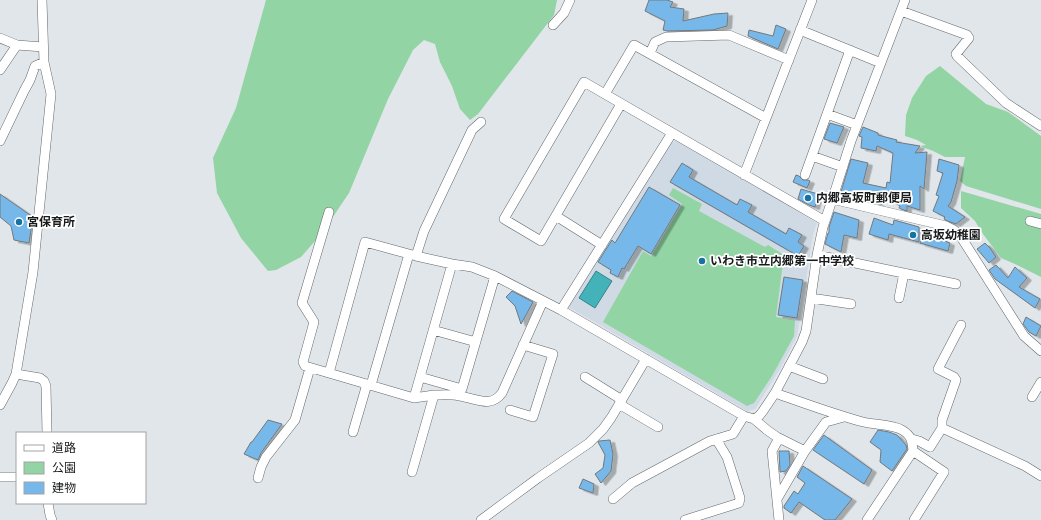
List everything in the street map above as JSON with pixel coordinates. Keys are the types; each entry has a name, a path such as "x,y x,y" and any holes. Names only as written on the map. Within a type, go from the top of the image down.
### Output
{"street":[{"path":"0,405 16,374 33,272 51,94 44,62 42,0"},
{"path":"553,25 564,13 570,0"},
{"path":"754,419 759,416 775,393 802,342 806,331 817,255 825,221 851,141 905,0"},
{"path":"744,175 810,1"},
{"path":"901,11 967,35 969,38 956,54 957,56 1006,103 1041,126"},
{"path":"800,30 881,63"},
{"path":"650,53 656,42 666,37 729,35 788,60"},
{"path":"0,38 17,45 43,47"},
{"path":"0,70 17,45"},
{"path":"605,94 634,45 766,118"},
{"path":"805,175 850,50"},
{"path":"0,141 30,80 35,66 44,62"},
{"path":"621,104 541,241 504,219 584,82 825,221"},
{"path":"827,114 857,125"},
{"path":"353,432 412,255 472,130 481,122"},
{"path":"561,310 672,133"},
{"path":"812,156 843,167"},
{"path":"832,199 946,226 954,230 1024,336 1041,351"},
{"path":"329,212 302,303 314,322 303,362 305,366 414,398 434,394 458,395 486,402 498,399 543,301"},
{"path":"556,216 602,245"},
{"path":"1030,222 1041,224"},
{"path":"328,373 365,242 412,255 472,267 495,276 561,310 744,416 754,419 777,437 805,451"},
{"path":"817,255 956,284"},
{"path":"414,398 452,264"},
{"path":"899,298 904,273"},
{"path":"420,377 462,389 495,276"},
{"path":"811,298 852,304"},
{"path":"775,393 844,417 871,424 896,427 912,439 930,447 942,428 942,420 956,380 954,377 938,369 961,325"},
{"path":"433,330 476,342"},
{"path":"510,410 533,417 553,354 523,345"},
{"path":"481,520 589,443 603,429 621,402 646,359"},
{"path":"789,366 823,379"},
{"path":"258,478 266,457 295,420 310,368"},
{"path":"16,374 40,378 44,381 46,386 47,432"},
{"path":"585,377 658,427"},
{"path":"1032,397 1041,382"},
{"path":"412,472 434,394"},
{"path":"613,499 632,483 710,441 732,434 744,416"},
{"path":"777,499 805,451 826,422 844,417"},
{"path":"942,428 1025,466 1041,476"},
{"path":"777,437 778,440 772,451 779,520"},
{"path":"685,520 739,503 740,498 727,457 716,439"},
{"path":"867,520 913,451 912,439"},
{"path":"913,451 944,472 915,520"},
{"path":"0,476 16,477"},
{"path":"48,504 52,520"}],"shaded area":[{"name":"いわき市立内郷第一中学校","path":"679,141 817,223 813,234 797,336 780,369 755,409 747,411 567,306 671,142"}],"green space":[{"path":"266,0 557,0 554,15 478,114 470,120 460,109 452,86 440,62 435,44 424,40 413,50 388,99 349,193 322,233 301,257 276,270 268,271 241,238 217,193 213,158 236,108"},
{"path":"940,66 986,104 1008,112 1041,136 1041,209 966,186 960,181 965,157 945,157 920,146 926,145 917,140 905,136 906,115 912,98 926,76"},
{"path":"673,188 702,204 699,211 765,247 768,245 787,257 782,270 776,317 795,320 794,336 772,376 754,403 747,406 603,322 643,251 651,256 682,204 669,195"},
{"path":"961,191 1041,214 1041,277 1001,258 975,221 961,208"}],"water":[{"path":"596,271 612,281 595,308 579,298"}],"building":[{"path":"649,0 667,0 673,2 670,7 684,9 683,21 714,14 728,13 727,26 713,30 663,30 665,21 645,11"},
{"path":"776,25 786,29 778,49 748,36 749,30 773,36"},
{"path":"830,123 844,127 837,143 824,139"},
{"path":"863,127 878,133 878,135 897,140 896,142 920,146 915,153 927,152 924,189 920,186 920,210 907,206 907,211 901,209 899,208 900,206 881,194 879,203 840,195 851,159 868,163 863,183 886,188 887,182 890,183 893,153 877,146 876,151 861,148 862,137 859,136"},
{"path":"939,159 959,165 957,181 951,202 948,206 965,217 956,224 945,220 945,217 933,211 939,196 936,195 943,173 937,171"},
{"path":"682,163 693,170 689,177 737,205 740,199 752,205 748,212 786,234 789,228 802,235 798,242 804,246 798,256 670,182"},
{"path":"796,175 803,180 810,181 807,188 793,182"},
{"path":"649,187 680,205 651,254 638,246 624,269 622,268 618,277 610,273 611,270 598,262 612,240 615,243"},
{"path":"801,189 818,194 815,207 798,199"},
{"name":"宮保育所","path":"0,194 33,217 29,243 14,240 11,226 0,217"},
{"path":"834,212 859,220 857,238 844,235 841,252 825,244"},
{"path":"874,218 893,225 894,220 919,227 919,242 889,234 888,240 869,234"},
{"path":"926,229 932,232 932,236 950,243 948,251 920,243"},
{"path":"985,243 996,257 989,263 977,249"},
{"path":"996,265 1008,278 1015,267 1027,278 1019,287 1040,299 1035,308 995,279 989,270"},
{"path":"784,277 803,280 797,318 778,315"},
{"path":"512,291 533,302 521,324 515,306 506,297"},
{"path":"1026,317 1041,326 1036,336 1029,332 1023,324"},
{"path":"268,420 282,424 261,453 258,460 244,454 251,442"},
{"path":"878,430 897,435 906,445 907,449 892,471 880,462 881,450 870,442"},
{"path":"824,435 872,470 864,484 813,450"},
{"path":"610,440 613,454 611,471 601,483 595,474 603,468 605,455 598,442"},
{"path":"779,451 789,451 790,465 786,471 780,472"},
{"path":"803,466 852,499 835,520 825,520 799,502 791,513 784,508 794,491 798,494 805,483 797,477"},
{"path":"583,479 594,484 593,493 579,488"}],"place":[{"name":"内郷高坂町郵便局","path":"808,198"},
{"name":"宮保育所","path":"19,222"},
{"name":"高坂幼稚園","path":"913,235"},
{"name":"いわき市立内郷第一中学校","path":"702,261"}]}
